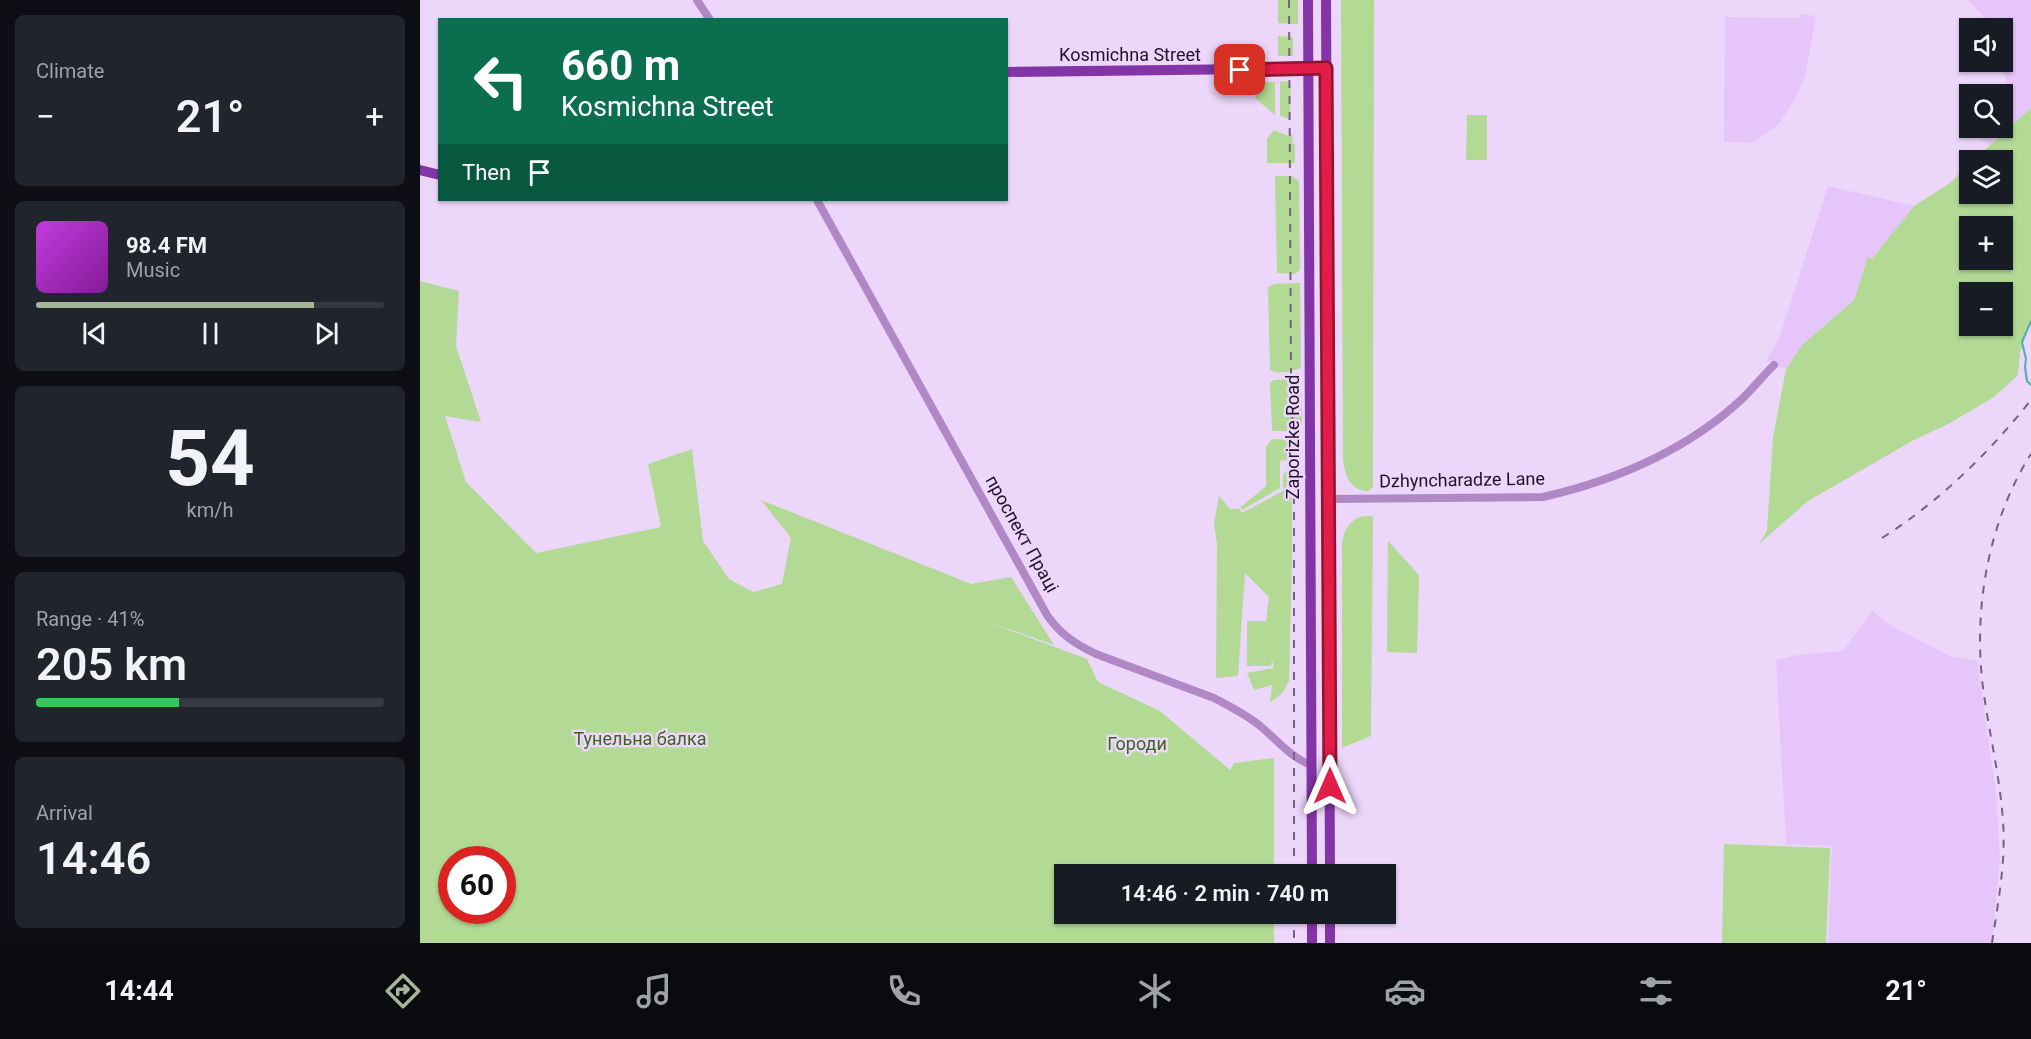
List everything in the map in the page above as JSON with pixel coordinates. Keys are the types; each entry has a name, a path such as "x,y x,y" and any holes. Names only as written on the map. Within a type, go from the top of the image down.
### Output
{"main road":[{"name":"Zaporizke Road","path":"1308,0 1312,864"},
{"name":"Zaporizke Road","path":"1326,0 1330,864"},
{"name":"Kosmichna Street","path":"1008,72 1326,68"},
{"path":"420,170 438,174"},
{"path":"1310,499 1328,499"},
{"path":"1311,765 1330,764"},
{"path":"1312,924 1312,943"},
{"path":"1330,924 1330,943"}],"street":[{"path":"696,0 709,18"},
{"name":"проспект Праці","path":"818,201 1047,615 1058,630 1078,645 1096,654 1214,698 1229,706 1256,723 1294,757 1311,765"},
{"name":"Dzhyncharadze Lane","path":"1328,499 1543,497 1575,489 1638,468 1686,442 1743,398 1774,365"}],"shaded area":[{"path":"1968,0 2031,0 2031,108 2013,124 2013,84 2004,84 2007,81 2003,72 2013,72 2013,18 1985,18"},
{"path":"1801,14 1816,16 1805,77 1793,102 1779,124 1753,143 1724,142 1725,17 1800,18"},
{"path":"1981,138 1998,138 1989,146"},
{"path":"1828,186 1914,206 1872,259 1868,258 1854,300 1802,345 1786,369 1766,361 1780,336"},
{"path":"1872,611 1893,627 1950,656 1977,661 1996,792 2000,857 1992,943 1828,943 1832,846 1786,844 1776,660 1798,655 1843,651"}],"green space":[{"path":"1278,0 1298,0 1298,24 1278,23"},
{"path":"1341,0 1374,0 1373,487 1368,491 1352,485 1345,471 1343,459"},
{"path":"1278,36 1293,37 1293,56 1278,56"},
{"path":"1287,81 1291,86 1290,119 1280,116 1280,82"},
{"path":"1261,82 1275,82 1275,115 1255,98"},
{"path":"2031,108 2031,318 2020,352 2018,375 1994,397 1808,501 1759,544 1767,531 1773,437 1786,369 1802,345 1854,300 1868,257 1872,259 1914,206 1950,183 1959,174 1959,204 2013,204 2013,150 1985,150 1998,138 2013,138 2013,124"},
{"path":"1467,115 1487,115 1487,160 1466,160"},
{"path":"1274,130 1288,136 1293,135 1295,163 1267,163 1267,139"},
{"path":"1275,176 1292,176 1299,181 1300,270 1295,274 1277,273"},
{"name":"Тунельна балка","path":"420,281 459,291 456,346 481,422 445,416 466,482 536,553 661,527 648,464 692,449 703,541 729,579 753,592 782,584 791,538 761,500 971,584 1011,577 1054,645 983,620 1087,659 1098,682 1160,711 1230,770 1234,763 1274,758 1274,864 1054,864 1054,924 1274,924 1274,943 420,943"},
{"path":"1300,283 1301,368 1286,372 1270,370 1268,287 1275,284"},
{"path":"1274,380 1287,380 1301,388 1302,424 1298,431 1272,431 1270,383"},
{"path":"1272,439 1299,440 1301,457 1280,461 1280,488 1242,510 1241,507 1266,486 1266,447"},
{"path":"1300,461 1300,483 1292,487 1289,681 1283,692 1270,703 1272,685 1254,690 1247,673 1274,668 1272,660 1271,666 1247,666 1247,621 1266,621 1269,597 1245,573 1238,676 1216,678 1217,544 1214,524 1219,496 1230,509 1239,509 1242,513 1283,491 1283,475 1294,462"},
{"path":"1364,516 1373,516 1371,736 1342,748 1342,543 1348,525"},
{"path":"1388,541 1419,575 1417,653 1387,652"},
{"path":"1724,844 1830,848 1826,943 1722,943"}],"waterway":[{"path":"2031,321 2022,342 2026,359 2027,381 2031,385"}],"railway":[{"path":"1289,0 1291,378 1294,460 1294,864"},
{"path":"1882,538 1924,508 1962,475 1998,439 2031,400"},
{"path":"1992,943 2001,882 2004,836 2000,789 1981,664 1982,601 1994,539 2003,509 2031,454"},
{"path":"1294,924 1294,943"}],"route":[{"path":"1240,70 1326,68 1330,786"}],"park label":[{"name":"Городи","path":"1137,744"}]}
